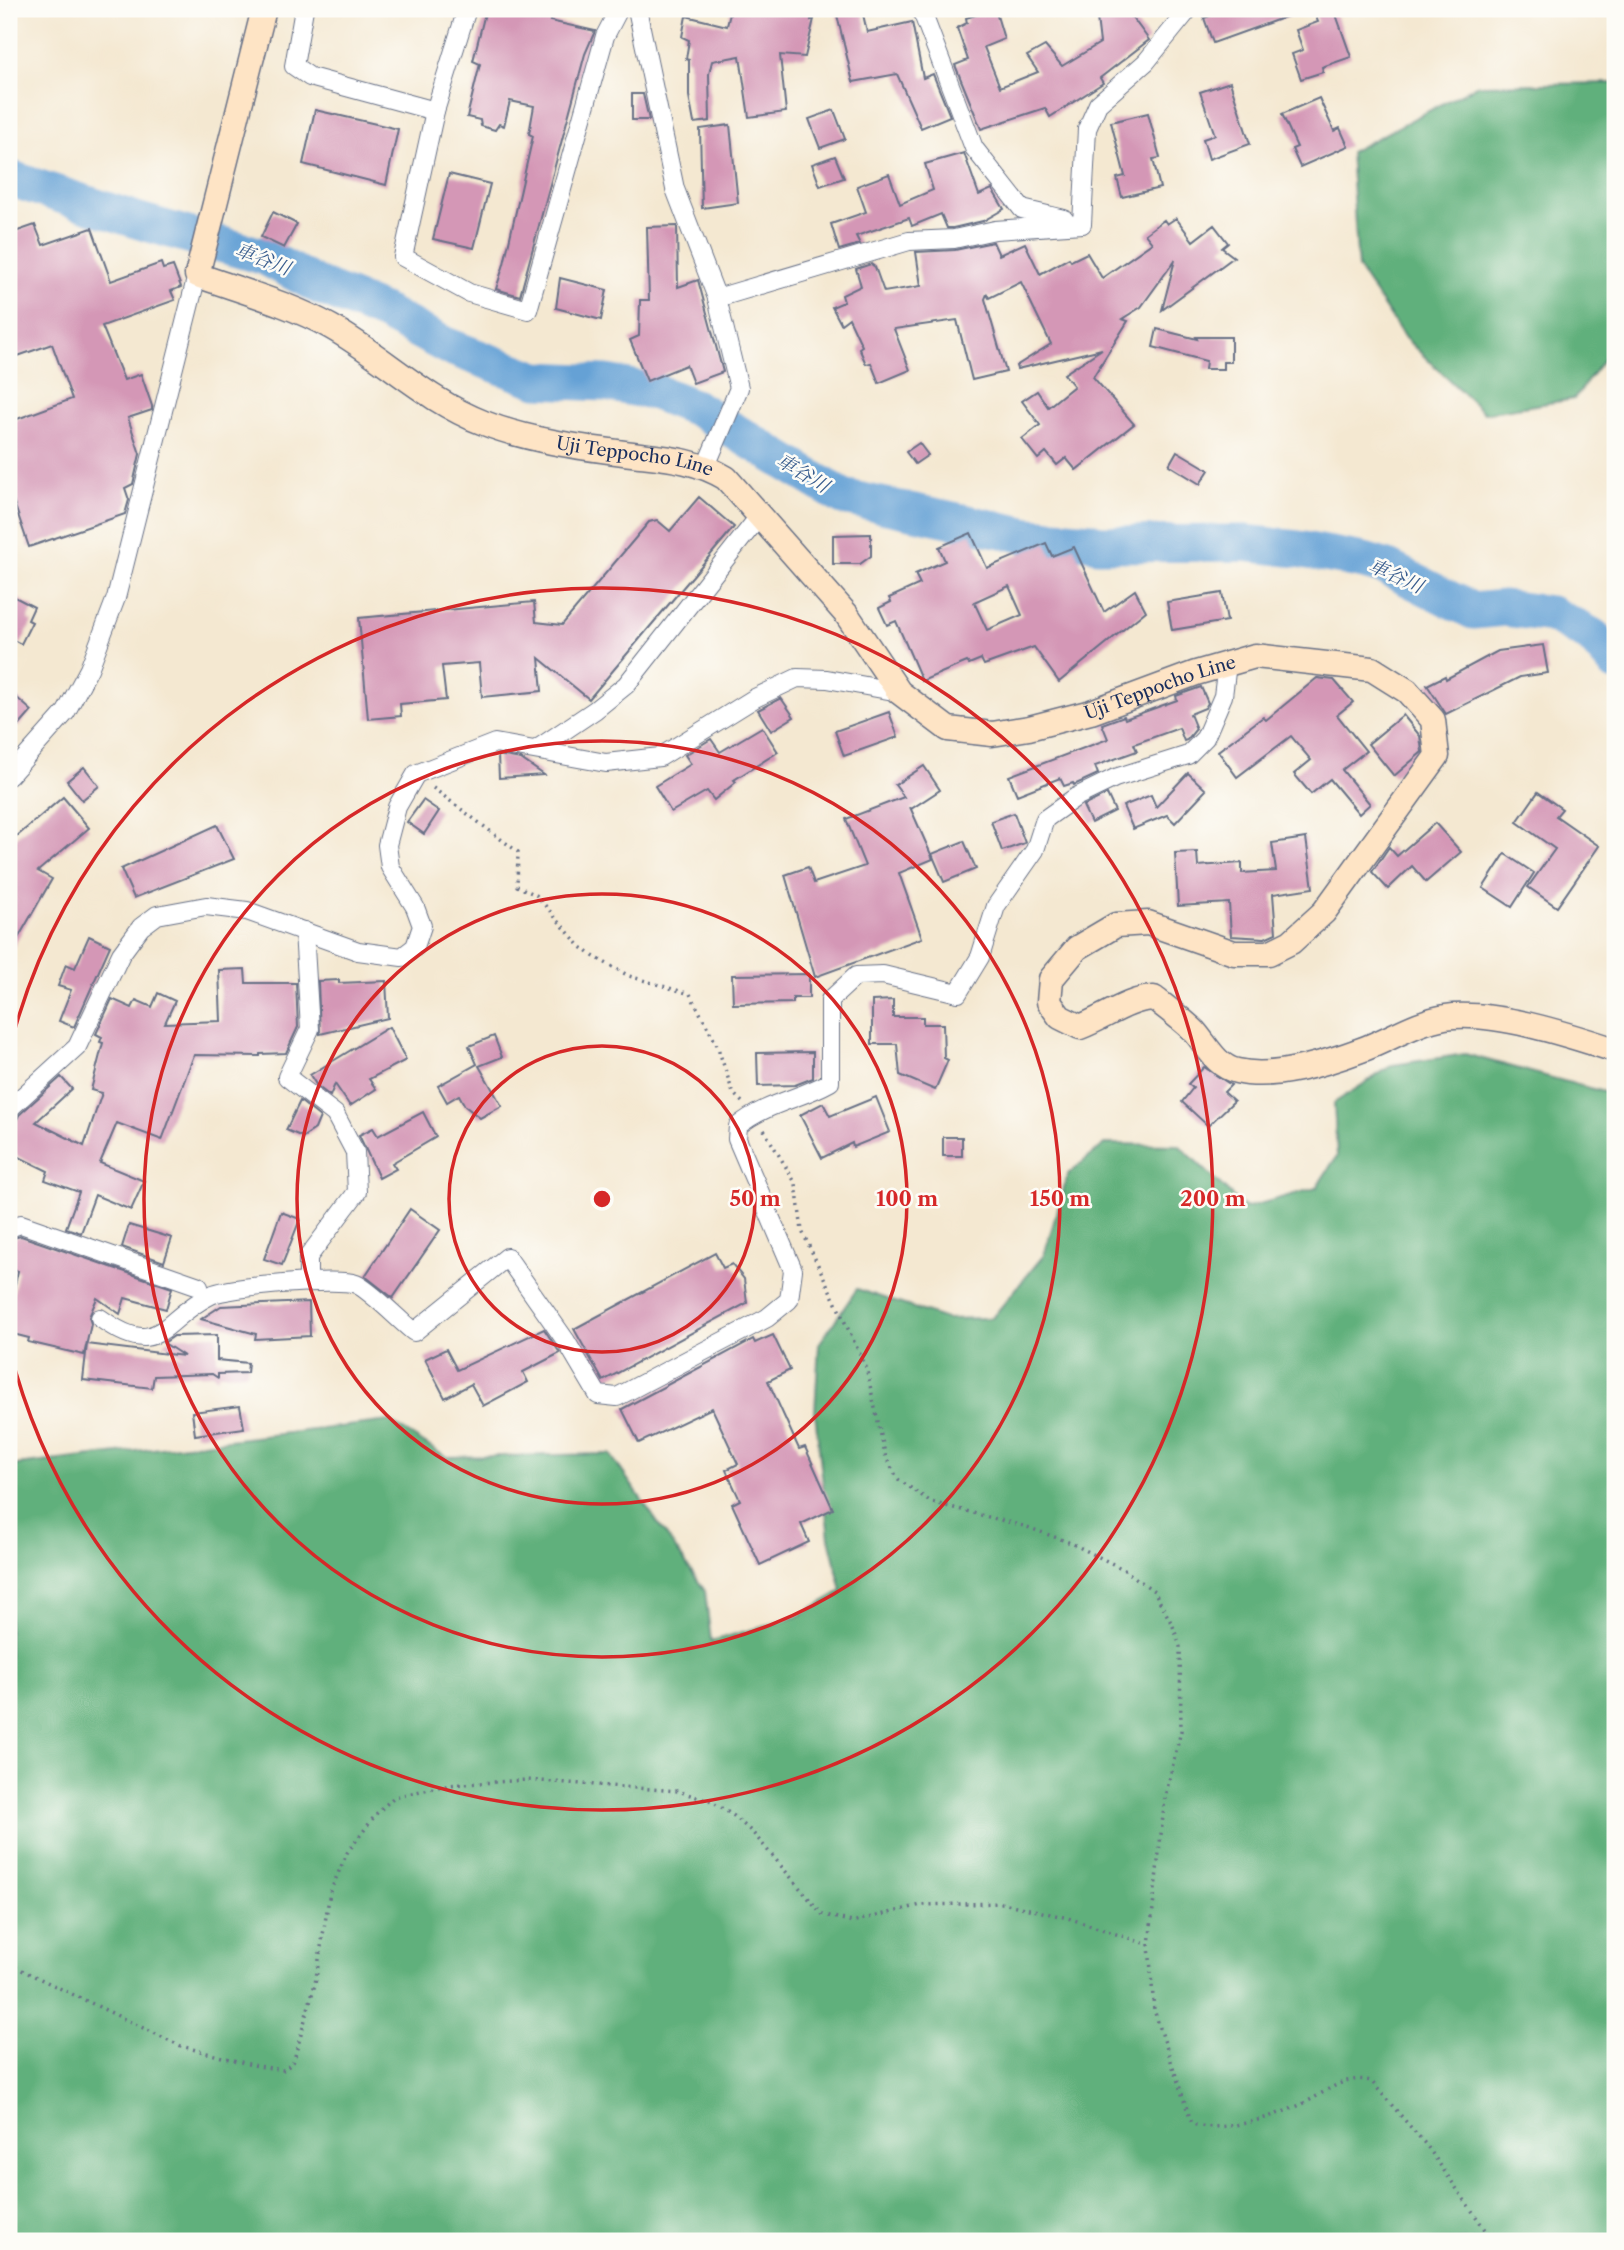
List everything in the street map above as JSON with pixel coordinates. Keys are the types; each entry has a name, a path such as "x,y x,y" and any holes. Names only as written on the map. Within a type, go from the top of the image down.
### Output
{"main road":[{"path":"200,267 264,9"},
{"name":"Uji Teppocho Line","path":"200,267 332,327 445,406 486,424 551,440 708,458 761,514 846,615 899,692 948,729 992,734 1091,712 1255,656 1372,669 1407,691 1433,720 1437,755 1324,912 1292,942 1269,953 1234,953 1148,923 1116,925 1077,948 1051,979 1049,1002 1060,1017 1080,1027 1109,1016 1135,999 1154,998 1194,1031 1219,1063 1236,1071 1254,1073 1280,1071 1360,1051 1441,1018 1465,1015 1561,1033 1615,1051"}],"street":[{"path":"304,9 294,66 310,78 435,111"},
{"path":"467,9 435,111 402,257 469,293 528,310 605,36 619,9"},
{"path":"637,9 675,189 717,298 739,388 708,458"},
{"path":"921,9 974,148 1022,209 1082,224"},
{"path":"1082,224 1087,129 1098,104 1146,62 1189,9"},
{"path":"717,298 909,241 954,239 995,230 1082,224"},
{"path":"9,776 66,712 89,669 116,598 200,267"},
{"path":"537,748 595,710 625,685 761,514"},
{"path":"100,1318 123,1335 142,1339 158,1334 212,1294 308,1283 355,1284 414,1332 507,1257 566,1341 598,1395 617,1397 767,1318 789,1300 793,1270 737,1139 738,1126 762,1109 804,1097 830,1082 830,1000 856,976 883,975 958,993 980,957 996,906 1035,850 1045,819 1076,797 1115,778 1188,755 1205,738 1223,696 1227,664"},
{"path":"9,1109 77,1047 121,954 141,927 157,915 206,906 233,909 247,911 358,951 402,957 415,947 422,926 415,907 390,867 387,845 397,807 416,774 495,743 537,748 606,763 660,757 755,698 797,678 827,679 899,692"},
{"path":"304,931 310,1029 287,1077 335,1114 355,1152 356,1192 308,1257 308,1283"},
{"path":"9,1228 21,1224 199,1286"}],"path":[{"path":"1123,1569 1154,1591 1173,1626 1180,1647 1181,1731 1165,1797 1149,1945 1153,2010 1192,2124 1209,2129 1251,2120 1301,2104 1350,2079 1371,2081 1427,2146 1493,2241"},
{"path":"9,1964 180,2046 252,2065 283,2070 293,2063 315,1984 330,1892 347,1853 377,1813 394,1797 447,1785 527,1780 678,1791 712,1802 754,1833 822,1914 852,1922 920,1905 1003,1903 1068,1917 1149,1945"}],"green space":[{"path":"1615,83 1615,344 1574,399 1484,413 1405,338 1358,268 1350,152 1478,85"},
{"path":"1465,1054 1615,1095 1615,2241 9,2241 9,1466 389,1421 446,1457 610,1454 705,1591 711,1641 796,1617 842,1591 829,1538 815,1412 819,1344 857,1289 946,1319 992,1318 1044,1255 1068,1174 1105,1144 1179,1145 1245,1208 1316,1188 1337,1156 1334,1103 1393,1065"}],"building":[{"path":"486,9 554,9 550,21 595,31 585,54 520,296 496,289 533,136 529,134 534,106 510,101 504,126 499,124 495,130 481,126 480,120 467,117 480,64 473,61"},
{"path":"731,9 812,9 811,20 814,19 805,57 780,55 786,112 749,117 740,56 712,61 709,74 710,121 694,123 689,96 689,60 686,59 689,40 682,37 686,16 727,26"},
{"path":"995,9 1004,39 984,47 1000,87 1038,72 1027,56 1045,46 1062,66 1100,43 1096,9 1126,9 1149,40 1100,78 1103,83 1050,117 1045,108 981,129 955,65 968,60 957,28 967,23 966,18"},
{"path":"1229,9 1302,11 1213,43 1204,18"},
{"path":"1313,9 1334,9 1351,57 1322,67 1323,72 1301,79 1292,54 1303,50 1296,30 1318,22"},
{"path":"862,10 867,32 912,22 923,78 933,74 950,116 921,128 897,74 853,82 837,15"},
{"path":"1230,82 1250,144 1209,159 1203,139 1215,135 1200,92"},
{"path":"632,94 643,94 649,120 632,120"},
{"path":"1319,98 1334,131 1340,128 1348,146 1300,167 1292,149 1297,147 1282,114"},
{"path":"315,110 398,129 386,185 303,164"},
{"path":"834,110 845,139 820,148 809,119"},
{"path":"1148,113 1160,158 1153,159 1160,188 1122,197 1117,178 1125,176 1111,122"},
{"path":"730,125 738,203 702,208 700,129"},
{"path":"964,153 979,195 992,189 1004,209 983,221 953,228 947,228 941,214 912,226 909,218 856,236 860,244 839,250 831,224 866,212 857,186 889,174 900,204 933,190 925,164"},
{"path":"835,156 844,178 820,186 812,164"},
{"path":"449,174 490,184 474,248 433,239"},
{"path":"273,212 297,224 284,248 261,237"},
{"path":"1176,218 1193,241 1214,225 1228,243 1222,248 1234,257 1162,310 1175,260 1141,307 1122,319 1128,321 1093,377 1134,424 1076,470 1066,458 1057,465 1046,452 1038,459 1022,439 1040,425 1022,401 1037,391 1048,407 1074,386 1064,374 1102,349 1017,369 1016,366 1051,344 1021,282 989,298 987,294 985,299 1006,372 972,380 957,320 894,329 910,370 879,383 871,363 866,364 859,348 862,346 849,318 841,324 832,307 844,302 842,295 861,286 856,269 871,264 875,267 884,292 921,286 916,252 955,250 993,242 999,255 1025,243 1040,274 1069,258 1071,261 1087,253 1102,278 1152,243 1145,234 1164,220 1167,224"},
{"path":"35,225 43,245 92,228 111,281 161,263 163,269 173,266 181,287 171,291 175,300 102,326 124,380 141,374 152,406 152,410 128,418 140,454 133,484 125,488 129,500 125,514 29,547 9,488 9,422 72,399 52,344 9,359 9,234"},
{"path":"677,226 678,287 698,280 723,372 693,383 686,365 647,381 630,340 639,336 640,300 649,300 647,227"},
{"path":"560,278 607,290 601,320 556,308"},
{"path":"1157,329 1197,339 1196,337 1231,337 1231,362 1223,362 1223,369 1205,369 1206,361 1153,347"},
{"path":"919,443 928,455 915,464 906,452"},
{"path":"1177,451 1209,470 1200,484 1169,465"},
{"path":"699,497 734,527 589,699 539,658 542,691 482,697 479,663 442,666 446,700 400,704 401,716 368,719 359,618 534,602 536,622 562,625 649,522 657,520 670,531"},
{"path":"971,533 987,568 1046,543 1052,556 1074,547 1104,612 1135,590 1146,611 1059,682 1034,647 984,665 981,659 969,664 967,662 922,681 896,621 887,625 879,608 891,602 889,598 920,584 915,574 945,561 939,547","holes":["1009,586 1022,615 987,630 974,602"]},
{"path":"871,534 871,556 860,564 833,564 833,535"},
{"path":"1222,593 1227,621 1172,630 1167,602"},
{"path":"9,594 34,607 28,620 32,622 21,644 9,638"},
{"path":"1543,645 1548,673 1520,677 1446,714 1427,685 1445,676 1446,679 1498,651"},
{"path":"1317,678 1334,680 1353,702 1337,715 1366,751 1342,770 1370,804 1359,814 1330,779 1311,794 1294,774 1311,760 1291,736 1237,777 1218,751 1263,717 1266,720"},
{"path":"1201,687 1208,703 1205,708 1190,714 1196,729 1187,740 1184,741 1179,728 1134,744 1137,751 1095,766 1098,774 1074,785 1064,786 1060,778 1017,795 1009,776 1108,739 1102,724 1124,716 1125,719 1177,700 1176,696"},
{"path":"16,697 32,711 19,726 9,717 9,705"},
{"path":"781,698 794,717 771,731 758,710"},
{"path":"889,712 898,737 844,756 835,731"},
{"path":"1403,715 1420,736 1422,752 1394,776 1368,744"},
{"path":"762,727 778,752 734,780 736,782 714,800 707,791 671,812 655,786 691,764 685,755 711,739 720,752"},
{"path":"498,755 521,759 544,775 499,778"},
{"path":"924,766 940,790 911,809 910,807 933,859 899,873 922,938 815,977 785,875 808,867 814,883 865,866 846,819 904,797 895,785"},
{"path":"84,767 99,786 82,800 67,781"},
{"path":"1188,773 1206,790 1175,823 1167,815 1133,829 1123,806 1151,795 1156,807"},
{"path":"1538,792 1562,809 1556,816 1599,846 1557,907 1528,887 1555,849 1517,822"},
{"path":"1107,794 1115,811 1091,823 1083,806"},
{"path":"63,797 89,828 38,871 52,879 9,954 9,843"},
{"path":"423,800 439,811 424,834 407,822"},
{"path":"1014,813 1025,843 1002,851 991,821"},
{"path":"1435,823 1461,852 1426,882 1412,866 1388,889 1372,872 1389,847 1397,856"},
{"path":"217,825 234,859 134,898 121,869"},
{"path":"1306,838 1313,888 1273,894 1276,933 1265,938 1231,936 1229,903 1178,906 1175,853 1197,852 1198,866 1242,863 1242,873 1276,871 1272,843"},
{"path":"964,841 976,869 944,882 932,854"},
{"path":"1505,854 1534,873 1512,907 1483,888"},
{"path":"89,936 110,946 74,1027 59,1021 71,990 58,986 66,964 75,968"},
{"path":"245,969 246,983 296,983 298,1027 286,1053 260,1056 194,1055 162,1140 117,1123 100,1163 144,1181 131,1210 95,1195 81,1233 66,1228 79,1192 45,1180 48,1171 9,1152 9,1136 19,1115 61,1077 72,1089 36,1122 84,1146 102,1093 91,1090 103,1043 100,1042 102,1037 96,1034 112,999 132,1008 136,1000 152,1007 158,993 175,1001 165,1023 221,1021 219,970"},
{"path":"809,974 809,998 793,998 793,1003 733,1004 732,975"},
{"path":"339,980 339,983 386,981 388,1018 320,1034 318,981"},
{"path":"893,1000 893,1017 923,1017 923,1024 943,1024 944,1058 948,1060 935,1090 900,1075 897,1044 872,1044 872,1001"},
{"path":"389,1027 406,1060 369,1079 376,1089 350,1106 335,1084 330,1096 317,1086 310,1075"},
{"path":"494,1036 502,1057 479,1066 502,1106 480,1118 465,1106 459,1095 447,1102 438,1086 477,1064 469,1046"},
{"path":"813,1052 813,1078 795,1085 758,1086 757,1053"},
{"path":"1204,1067 1231,1085 1224,1092 1234,1101 1208,1126 1182,1102 1193,1088 1188,1084"},
{"path":"876,1097 890,1132 853,1147 852,1143 822,1158 800,1115 823,1103 830,1116"},
{"path":"300,1101 320,1117 315,1129 303,1137 286,1130"},
{"path":"423,1112 436,1137 392,1163 396,1169 379,1178 359,1135 373,1128 378,1136"},
{"path":"943,1137 962,1137 962,1156 943,1156"},
{"path":"410,1209 440,1230 393,1298 365,1276"},
{"path":"281,1212 300,1219 282,1265 264,1259"},
{"path":"129,1225 172,1238 164,1262 122,1247"},
{"path":"21,1236 172,1288 166,1309 125,1298 120,1314 97,1298 89,1317 91,1324 84,1355 28,1342 29,1338 9,1333 9,1312 18,1271 9,1268 9,1239"},
{"path":"715,1253 723,1268 732,1264 744,1279 747,1303 603,1381 574,1329"},
{"path":"309,1302 310,1336 255,1339 256,1334 201,1319 221,1306"},
{"path":"544,1329 560,1353 523,1372 528,1382 483,1406 471,1384 445,1398 425,1359 446,1349 457,1370"},
{"path":"217,1335 217,1360 248,1363 247,1373 218,1374 218,1378 212,1374 154,1376 152,1388 83,1380 87,1344 184,1356 164,1343 174,1336"},
{"path":"773,1335 790,1370 768,1381 799,1449 805,1447 833,1509 801,1524 809,1542 760,1565 732,1504 740,1500 726,1470 738,1464 712,1408 639,1443 622,1409 753,1339 755,1343"},
{"path":"240,1406 244,1428 195,1435 192,1412"}],"waterway":[{"name":"車谷川","path":"9,178 139,221 265,257 319,286 383,312 445,345 537,380 606,383 655,392 696,408 843,497 1030,536 1091,541 1097,544 1244,543 1364,561 1388,568 1473,611 1504,608 1551,614 1592,636 1615,663"}]}
